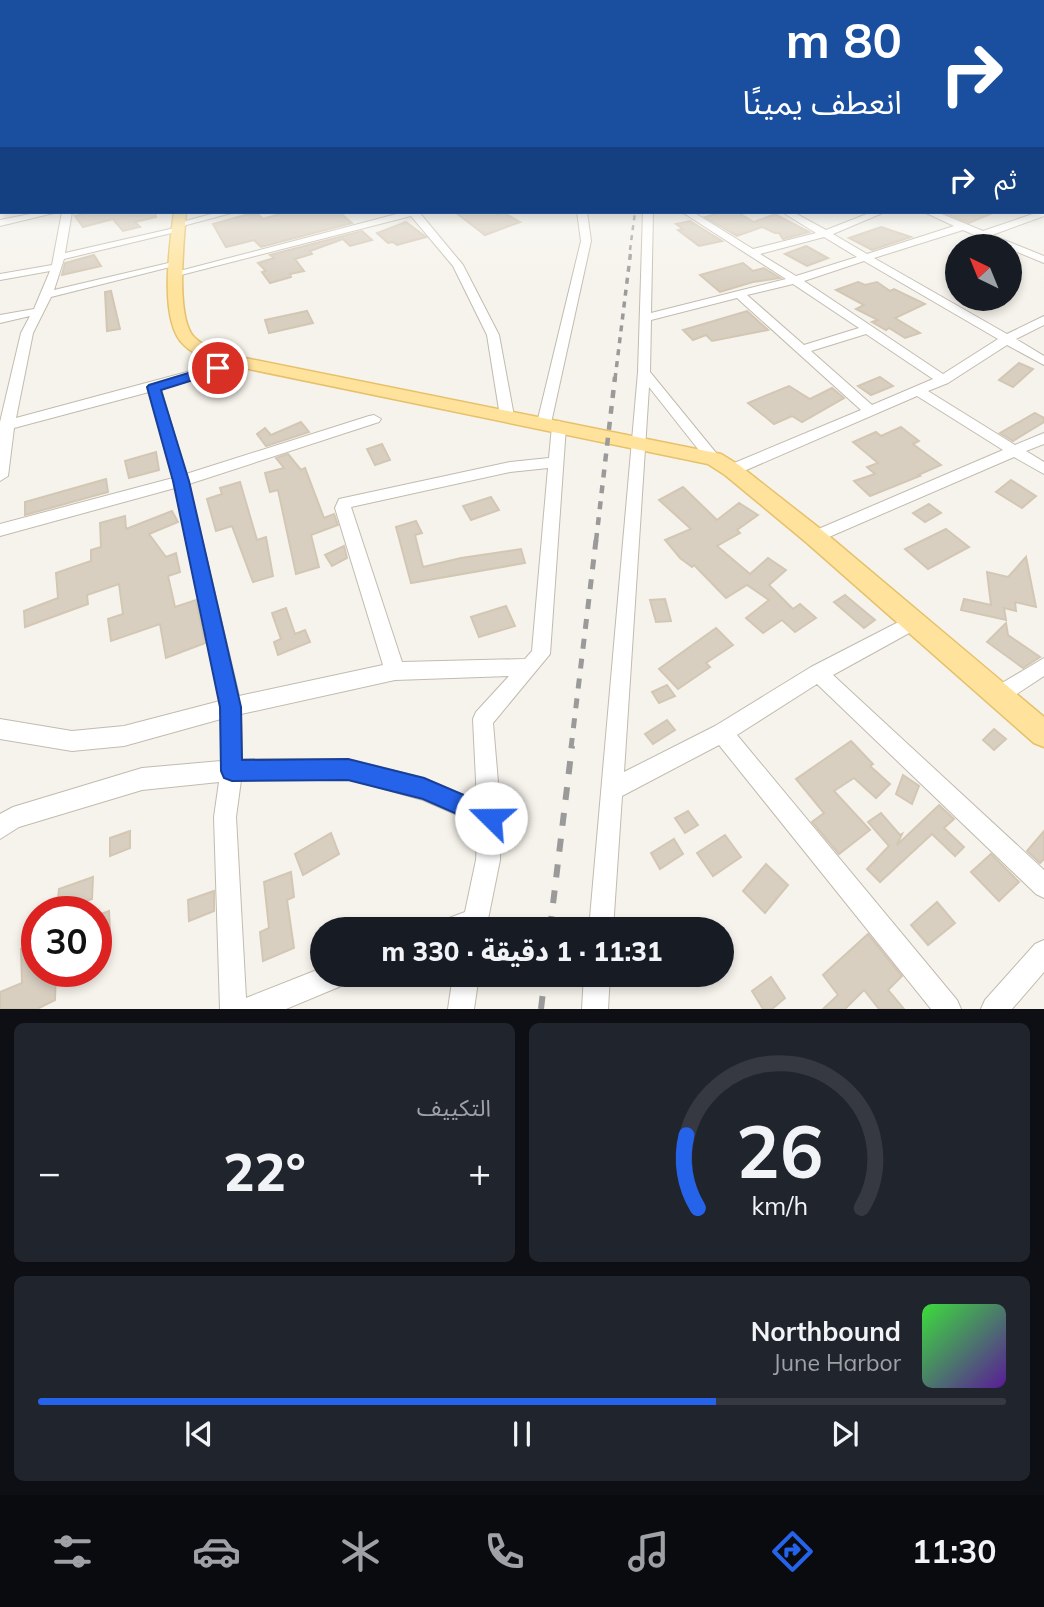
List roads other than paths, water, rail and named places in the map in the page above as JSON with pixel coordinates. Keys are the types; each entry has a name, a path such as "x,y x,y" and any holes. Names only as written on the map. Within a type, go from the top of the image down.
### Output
{"main road":[{"path":"179,222 178,320 184,336 206,352 239,362 714,459 732,470 814,537 1044,734"}],"street":[{"path":"0,223 43,214"},
{"path":"0,477 4,426 27,333 47,295 58,262 67,214"},
{"path":"0,277 58,262 179,222 220,214"},
{"path":"47,295 177,269 399,214"},
{"path":"409,214 458,265 493,335 507,416"},
{"path":"470,917 488,860 491,818 483,719 541,654 556,462 552,425 586,241 582,214"},
{"path":"602,917 637,442 645,372 648,214"},
{"path":"690,214 795,280 943,380"},
{"path":"791,214 1044,361"},
{"path":"751,253 825,233 875,214"},
{"path":"934,214 984,234 1040,214"},
{"path":"1021,214 1030,217"},
{"path":"645,318 795,280 964,226"},
{"path":"1022,250 1044,260"},
{"path":"740,295 871,411"},
{"path":"0,319 39,311"},
{"path":"732,470 943,380 1007,339 1044,320"},
{"path":"801,351 869,329"},
{"path":"4,426 239,362"},
{"path":"645,372 714,459"},
{"path":"154,387 181,481 230,707 232,771 226,817 233,1009"},
{"path":"918,391 1044,469"},
{"path":"0,530 181,481 374,419"},
{"path":"814,537 1044,438"},
{"path":"395,671 343,508 345,503 510,467 556,462"},
{"path":"612,790 722,733 818,673 914,622"},
{"path":"999,695 1044,666"},
{"path":"0,729 72,741 124,736 230,707 395,671 528,667"},
{"path":"818,673 1044,886"},
{"path":"722,733 947,1009"},
{"path":"0,828 13,818 142,779 232,771 348,769 424,789 491,818"},
{"path":"995,1009 1044,953"},
{"path":"251,1009 310,986"},
{"path":"461,1009 464,987"},
{"path":"595,1009 596,987"}],"railway":[{"path":"630,250 635,214"},
{"path":"615,379 631,249"},
{"path":"596,541 615,377"},
{"path":"571,748 596,540"},
{"path":"551,917 572,746"},
{"path":"541,1009 544,987"}]}
